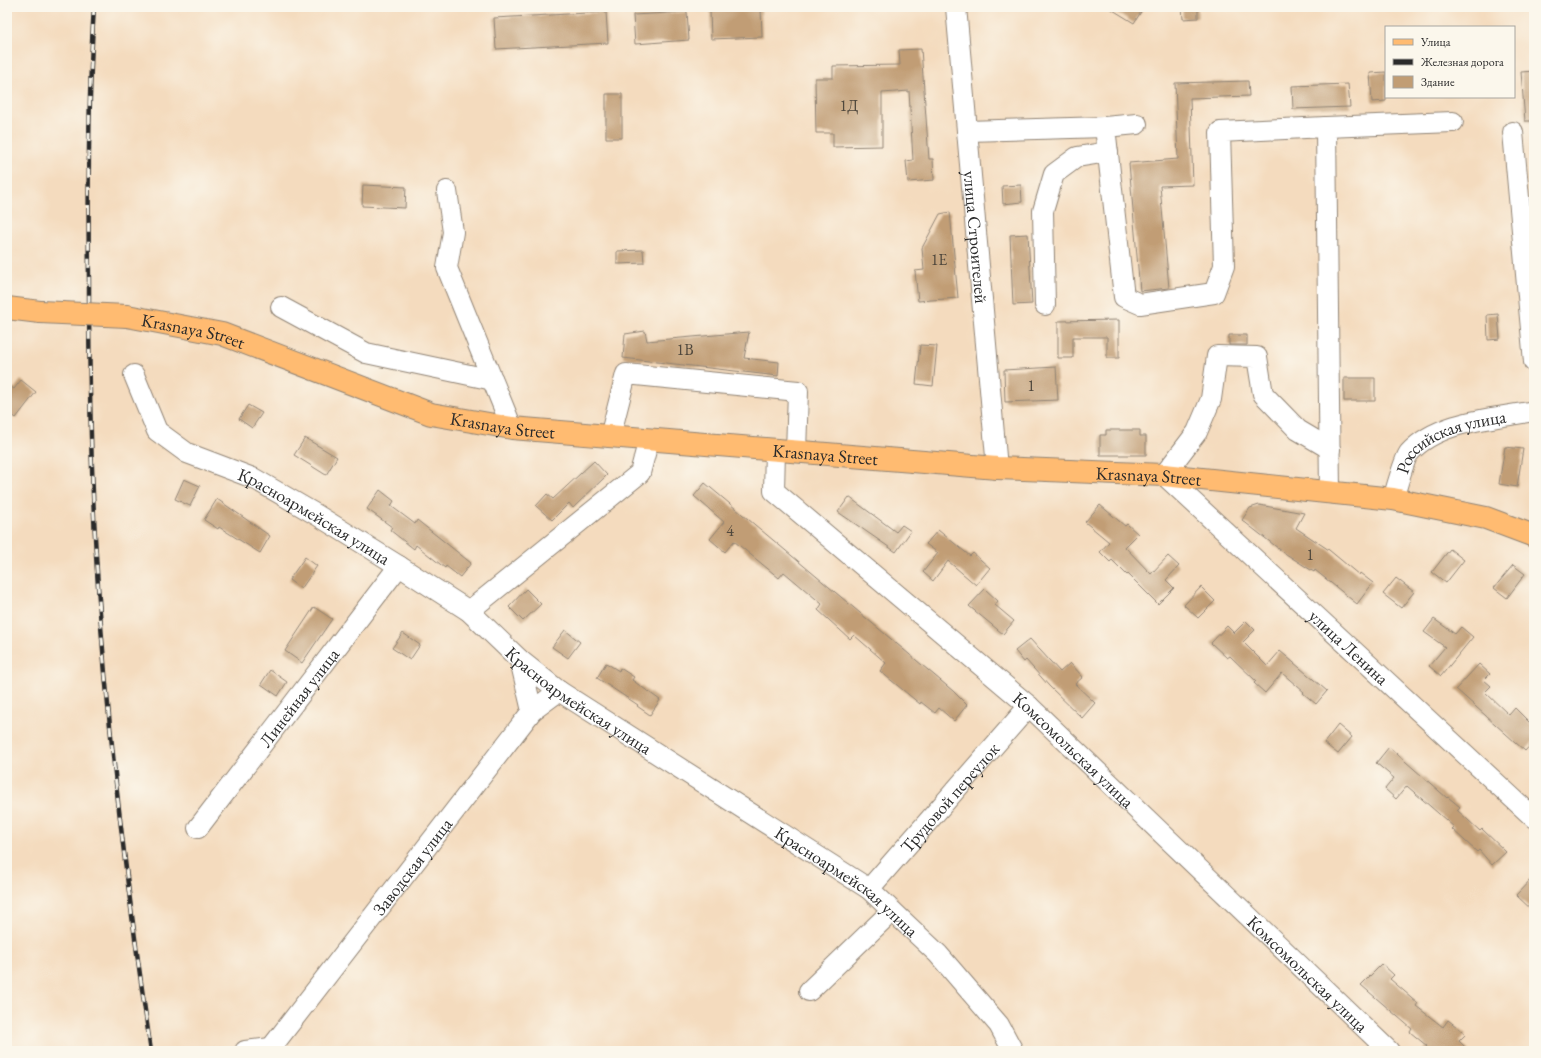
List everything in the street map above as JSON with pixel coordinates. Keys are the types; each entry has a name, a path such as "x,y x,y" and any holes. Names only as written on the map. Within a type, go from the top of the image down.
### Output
{"main road":[{"name":"Krasnaya Street","path":"7,308 40,312 127,316 222,334 431,414 512,428 998,468 1164,475 1393,499 1486,518 1534,536"}],"street":[{"name":"улица Строителей","path":"956,7 998,468"},
{"path":"1105,127 1124,297 1140,304 1214,293 1224,266 1220,132 1453,122"},
{"path":"967,131 1105,127 1138,124"},
{"path":"1326,127 1330,493"},
{"path":"1513,132 1528,224 1534,362"},
{"path":"1045,305 1043,211 1054,174 1077,157 1108,152"},
{"path":"447,191 453,232 447,268 512,428"},
{"path":"281,307 366,353 493,380"},
{"path":"1164,475 1197,432 1211,399 1217,356 1257,357 1262,394 1298,430 1330,449"},
{"path":"610,437 626,374 798,391 785,451"},
{"name":"Красноармейская улица","path":"134,375 157,431 187,453 253,478 316,514 399,566 469,612 520,660 559,690 869,889 938,954 994,1019 1012,1051"},
{"name":"Российская улица","path":"1393,499 1408,454 1436,432 1472,423 1534,411"},
{"path":"469,612 640,473 649,439"},
{"name":"Комсомольская улица","path":"785,451 774,491 1029,706 1389,1051"},
{"name":"улица Ленина","path":"1164,475 1534,818"},
{"name":"Линейная улица","path":"198,828 399,566"},
{"path":"520,660 532,711"},
{"name":"Заводская улица","path":"260,1050 532,711 559,690"},
{"name":"Трудовой переулок","path":"869,889 1029,706"},
{"path":"809,991 892,911"}],"building":[{"path":"1108,7 1144,7 1134,23"},
{"path":"1182,7 1198,7 1198,18 1183,19"},
{"path":"761,8 762,37 711,39 710,10"},
{"path":"606,12 608,43 496,49 494,18"},
{"path":"687,12 689,40 635,44 633,15"},
{"path":"921,49 929,159 933,159 934,180 908,182 906,161 913,160 909,91 882,93 882,146 833,147 833,133 816,133 815,78 833,78 833,66 900,65 899,50"},
{"path":"1534,71 1534,121 1525,121 1521,72"},
{"path":"1385,72 1386,101 1372,102 1370,73"},
{"path":"1248,81 1249,96 1190,98 1193,185 1160,186 1169,288 1140,291 1129,163 1178,159 1175,83"},
{"path":"1348,84 1350,107 1293,109 1292,86"},
{"path":"606,94 622,94 622,138 606,138"},
{"path":"363,185 406,187 405,208 362,206"},
{"path":"1021,185 1022,202 1003,204 1002,186"},
{"path":"950,212 958,298 918,301 915,271 924,270 922,248 940,214"},
{"path":"1028,234 1032,304 1013,305 1010,235"},
{"path":"643,250 644,263 617,264 617,251"},
{"path":"1498,314 1500,339 1488,340 1487,315"},
{"path":"1119,320 1119,358 1107,358 1107,337 1073,337 1073,358 1058,358 1058,321"},
{"path":"645,331 647,341 749,332 744,358 779,362 778,376 623,358 625,334"},
{"path":"1229,335 1247,335 1247,345 1229,345"},
{"path":"920,345 937,346 933,386 916,384"},
{"path":"1056,367 1058,400 1005,402 1004,370"},
{"path":"1344,378 1375,378 1375,401 1344,401"},
{"path":"21,380 36,392 16,418 7,411 7,384 14,389"},
{"path":"248,405 262,413 252,428 239,419"},
{"path":"1106,430 1140,430 1140,436 1146,436 1146,455 1100,455 1100,435 1106,435"},
{"path":"305,438 337,457 326,475 294,455"},
{"path":"1505,447 1523,449 1517,487 1499,484"},
{"path":"594,461 607,475 573,508 569,503 552,520 536,506 547,494 553,499"},
{"path":"184,479 200,486 190,506 175,499"},
{"path":"705,483 953,691 967,705 954,721 939,708 935,713 921,702 920,704 880,671 886,663 854,635 850,639 818,610 822,604 784,572 779,578 734,541 725,552 710,539 724,522 694,496"},
{"path":"380,490 394,501 391,506 415,524 417,520 471,563 460,577 446,566 445,568 416,545 414,549 390,530 392,527 367,509"},
{"path":"849,497 896,532 902,525 911,531 896,552 838,512"},
{"path":"217,499 270,536 260,553 219,527 218,529 204,520"},
{"path":"1100,505 1125,526 1127,524 1138,534 1125,547 1151,574 1168,556 1179,566 1166,580 1174,588 1158,604 1128,574 1127,575 1112,560 1110,562 1100,552 1109,542 1085,522"},
{"path":"1259,505 1304,513 1296,528 1329,550 1359,575 1360,573 1373,583 1357,604 1315,570 1314,572 1283,552 1242,520 1250,508"},
{"path":"938,530 970,556 973,553 990,568 976,585 948,561 933,581 923,572 938,553 926,544"},
{"path":"1450,549 1464,560 1446,583 1432,572"},
{"path":"305,557 317,566 301,589 289,580"},
{"path":"1513,565 1525,574 1507,598 1494,588"},
{"path":"1396,578 1414,592 1401,608 1383,594"},
{"path":"1201,587 1215,601 1198,618 1184,605"},
{"path":"526,589 541,604 523,621 509,607"},
{"path":"985,589 998,601 995,605 1014,621 1003,634 969,606"},
{"path":"314,607 332,619 302,663 285,651"},
{"path":"1434,619 1455,634 1461,627 1473,637 1441,676 1429,666 1445,647 1424,632"},
{"path":"1246,621 1255,630 1243,642 1267,666 1280,651 1327,691 1316,704 1282,673 1265,693 1254,683 1256,681 1230,656 1227,658 1211,643 1227,626 1234,633"},
{"path":"565,630 580,642 568,658 552,647"},
{"path":"403,633 420,645 410,660 392,648"},
{"path":"1030,639 1060,672 1070,663 1083,677 1075,684 1095,703 1082,718 1049,686 1026,660 1024,662 1015,651"},
{"path":"606,663 619,671 620,668 634,677 632,680 660,700 650,715 637,706 638,705 597,678"},
{"path":"1479,664 1490,674 1484,680 1491,686 1485,692 1509,715 1515,708 1534,727 1534,741 1525,751 1456,689"},
{"path":"270,670 287,682 278,696 261,684"},
{"path":"1338,725 1352,737 1338,754 1324,743"},
{"path":"1389,747 1447,798 1448,797 1460,807 1457,810 1480,831 1482,829 1506,852 1492,865 1479,850 1477,852 1452,829 1454,827 1407,786 1396,799 1385,789 1394,778 1376,763"},
{"path":"1534,876 1534,912 1516,895"},
{"path":"1382,964 1394,975 1390,979 1418,1003 1416,1006 1443,1027 1448,1020 1466,1034 1459,1041 1469,1051 1423,1051 1427,1046 1410,1032 1412,1029 1361,985"}],"railway":[{"path":"94,7 89,144 90,395 98,586 102,644 127,877 151,1051"}]}
